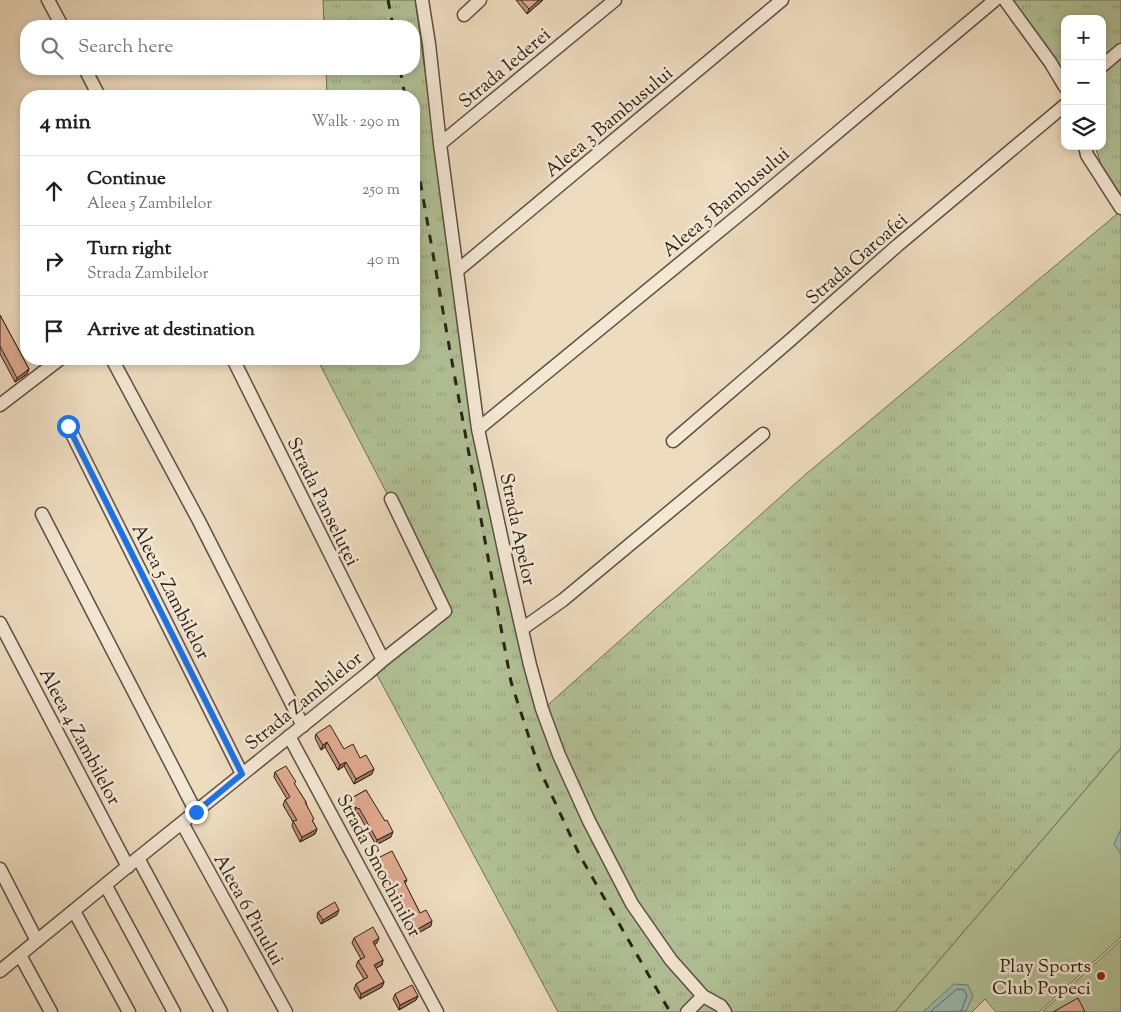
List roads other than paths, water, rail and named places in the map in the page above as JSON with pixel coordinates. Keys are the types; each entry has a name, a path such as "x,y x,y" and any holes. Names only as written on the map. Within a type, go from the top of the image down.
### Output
{"street":[{"path":"48,0 59,20"},
{"name":"Strada Apelor","path":"422,0 478,429 530,665 542,709 559,755 589,821 632,904 671,960 703,996 720,1006 725,1012"},
{"path":"464,15 480,0"},
{"name":"Strada Iederei","path":"440,144 615,0"},
{"name":"Aleea 3 Bambusului","path":"458,270 782,0"},
{"name":"Aleea 5 Bambusului","path":"478,429 756,201 995,0"},
{"path":"1005,0 1061,80"},
{"path":"1106,63 1121,50"},
{"path":"88,75 96,90"},
{"name":"Strada Garoafei","path":"673,441 898,245 1061,108"},
{"path":"1086,150 1121,208"},
{"path":"0,405 52,365"},
{"path":"115,365 199,521 302,726"},
{"name":"Strada Panseluței","path":"236,365 383,660"},
{"name":"Aleea 5 Zambilelor","path":"68,426 242,774"},
{"path":"522,629 563,600 762,434"},
{"name":"Strada Zambilelor","path":"0,971 445,611 391,499"},
{"path":"42,514 196,812"},
{"name":"Aleea 4 Zambilelor","path":"0,622 128,867"},
{"name":"Strada Smochinilor","path":"289,736 437,1012"},
{"name":"Aleea 6 Pinului","path":"182,823 286,1012"},
{"path":"138,858 221,1012"},
{"path":"0,869 38,941"},
{"path":"106,886 174,1012"},
{"path":"74,911 129,1012"},
{"path":"20,955 52,1012"},
{"path":"686,1012 703,996"}],"water":[{"path":"1121,829 1121,854 1114,844"},
{"path":"954,984 968,985 973,996 966,1011 923,1012"}],"railway":[{"path":"388,0 392,20"},
{"path":"401,75 404,90"},
{"path":"420,180 511,682 539,768 580,856 670,1012"}],"place":[{"name":"Play Sports Club Popeci","path":"1101,976"}]}
